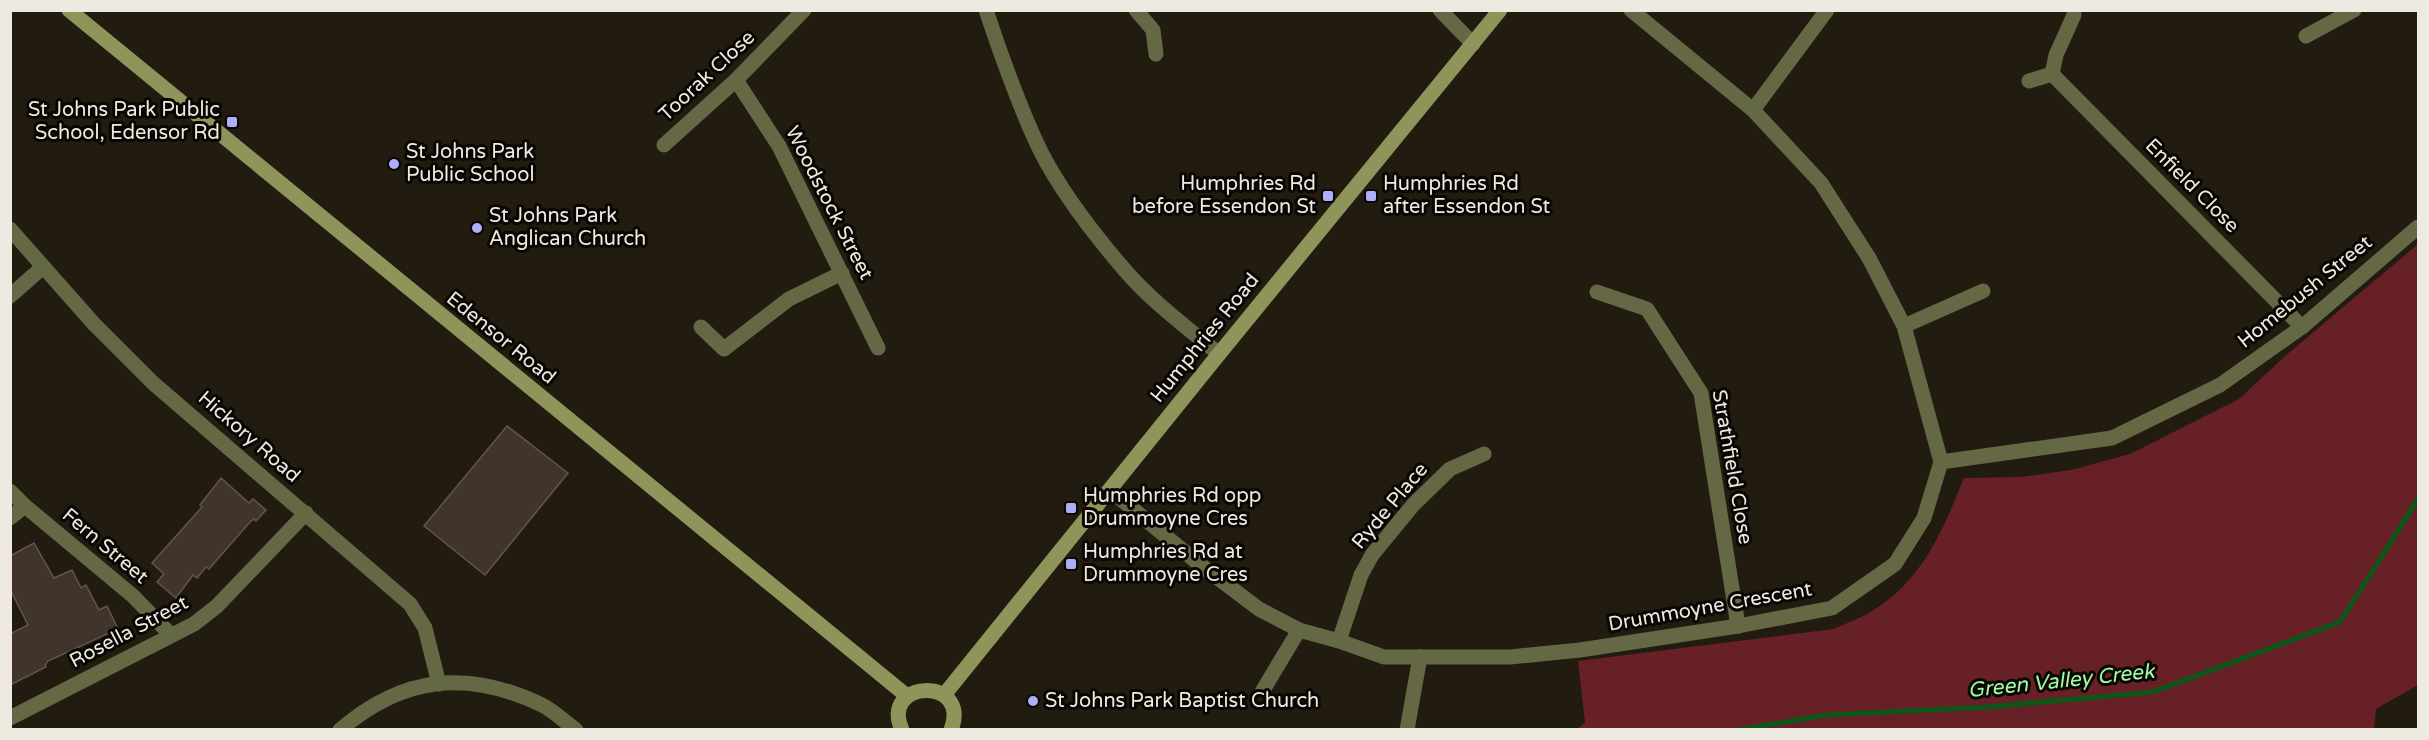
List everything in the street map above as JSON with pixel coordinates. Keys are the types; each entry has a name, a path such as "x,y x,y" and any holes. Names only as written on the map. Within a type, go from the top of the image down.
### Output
{"main road":[{"name":"Edensor Road","path":"69,10 907,696"},
{"name":"Humphries Road","path":"944,695 1500,10"},
{"path":"902,729 898,714 907,696 925,689 935,690 944,695 953,710 954,719 951,729"}],"street":[{"name":"Toorak Close","path":"664,145 736,80 804,10"},
{"path":"986,10 1022,110 1042,153 1065,190 1123,269 1160,306 1219,354"},
{"path":"1136,10 1153,30 1156,54"},
{"path":"1440,10 1473,44"},
{"path":"1631,10 1753,110 1821,183 1869,258 1904,326 1941,462"},
{"path":"1753,110 1827,10"},
{"path":"2306,36 2354,10"},
{"path":"2029,81 2052,74 2056,55 2074,15"},
{"name":"Enfield Close","path":"2052,74 2302,327"},
{"name":"Woodstock Street","path":"736,80 779,146 878,348"},
{"name":"Homebush Street","path":"1941,462 2112,438 2220,385 2302,327 2418,227"},
{"name":"Hickory Road","path":"10,229 94,324 153,383 410,604 425,628 439,684"},
{"path":"10,296 43,267"},
{"path":"701,327 724,349 789,299 842,273"},
{"path":"1904,326 1983,291"},
{"name":"Strathfield Close","path":"1597,292 1647,309 1701,393 1738,626"},
{"name":"Ryde Place","path":"1339,641 1361,575 1372,555 1413,505 1449,469 1484,454"},
{"name":"Drummoyne Crescent","path":"1110,490 1258,609 1299,630 1384,657 1510,657 1580,650 1738,626 1832,608 1895,564 1924,518 1941,462"},
{"name":"Fern Street","path":"10,490 25,506 133,596 171,635"},
{"path":"10,518 25,506"},
{"name":"Rosella Street","path":"10,718 194,624 217,606 306,513"},
{"path":"1263,690 1299,630"},
{"path":"1407,729 1420,657"},
{"path":"340,729 381,700 408,688 428,684 485,686 511,693 544,706 576,729"}],"shaded area":[{"path":"2418,244 2418,685 2376,709 2374,729 1578,729 1585,722 1578,661 1833,629 1863,616 1886,602 1916,572 1938,537 1964,478 2021,477 2071,470 2130,454 2239,399 2284,357"}],"building":[{"path":"507,426 568,473 485,575 424,526"},
{"path":"221,478 249,503 253,499 266,510 256,521 254,519 250,522 209,569 206,567 197,578 193,575 176,598 157,582 164,574 152,563 202,507 200,505"},
{"path":"34,543 54,578 72,570 81,588 86,585 99,610 107,606 118,629 48,661 46,667 10,685 10,634 28,625 10,589 10,556"}],"waterway":[{"name":"Green Valley Creek","path":"1738,730 1826,715 1989,707 2153,692 2340,622 2418,499"}],"place":[{"name":"St Johns Park Public School, Edensor Rd","path":"232,122"},
{"name":"St Johns Park Public School","path":"394,164"},
{"name":"Humphries Rd before Essendon St","path":"1328,196"},
{"name":"Humphries Rd after Essendon St","path":"1371,196"},
{"name":"St Johns Park Anglican Church","path":"477,228"},
{"name":"Humphries Rd opp Drummoyne Cres","path":"1071,508"},
{"name":"Humphries Rd at Drummoyne Cres","path":"1071,564"},
{"name":"St Johns Park Baptist Church","path":"1033,701"}]}
